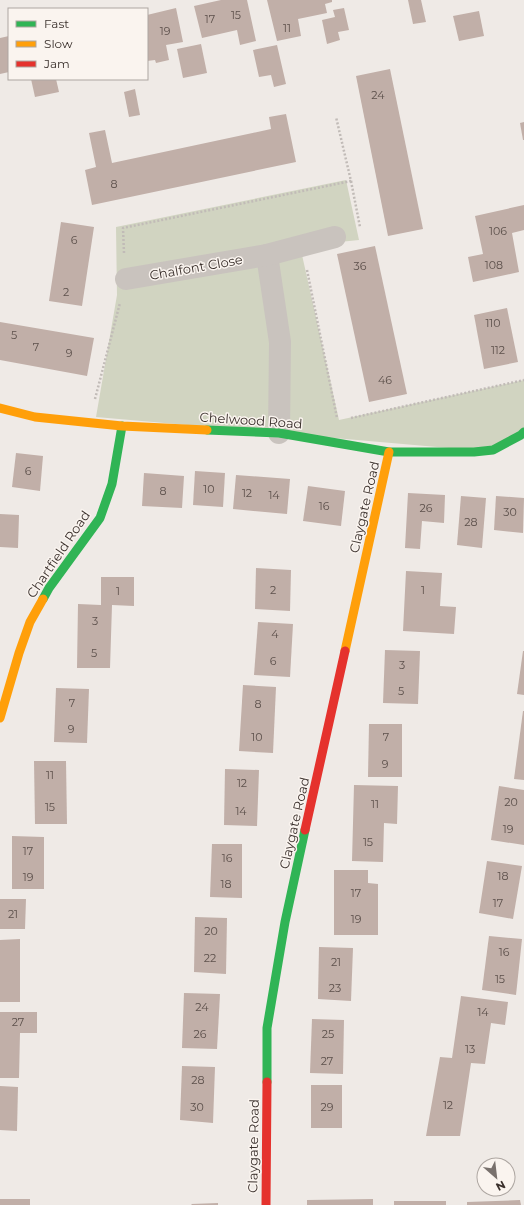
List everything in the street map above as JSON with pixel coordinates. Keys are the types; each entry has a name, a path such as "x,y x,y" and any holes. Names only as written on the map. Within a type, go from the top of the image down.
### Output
{"street":[{"name":"Chalfont Close","path":"126,279 266,255 335,237"},
{"path":"266,255 280,342 279,433"},
{"name":"Chelwood Road","path":"0,408 35,417 122,426 279,433 389,452 493,450 523,436"},
{"name":"Chartfield Road","path":"0,718 30,622 49,588 100,518 112,484 122,426"},
{"name":"Claygate Road","path":"266,1205 267,1028 285,922 389,452"}],"path":[{"path":"335,237 361,234 351,181"},
{"path":"302,246 338,421"},
{"path":"346,419 524,380"}],"green space":[{"path":"346,180 359,240 300,246 339,420 524,380 524,430 483,451 96,417 117,295 116,227"}],"building":[{"path":"221,0 247,0 256,41 240,45 237,30 202,38 194,6"},
{"path":"267,0 332,0 332,2 325,4 327,13 298,19 301,36 277,41"},
{"path":"408,0 421,0 426,22 413,24"},
{"path":"176,8 183,42 166,45 169,60 156,63 155,60 148,61 148,15"},
{"path":"344,8 349,30 338,32 340,40 327,44 322,20 335,17 333,10"},
{"path":"479,11 484,36 459,41 453,16"},
{"path":"8,36 8,72 0,74 0,38"},
{"path":"201,44 207,73 183,78 177,49"},
{"path":"277,45 286,84 274,87 271,75 259,77 253,50"},
{"path":"390,69 423,229 388,236 356,76"},
{"path":"31,80 56,80 59,92 35,97"},
{"path":"135,89 140,115 129,117 124,92"},
{"path":"286,114 296,162 92,205 85,170 96,167 89,133 105,130 112,163 271,129 269,117"},
{"path":"524,122 524,140 523,140 520,123"},
{"path":"524,205 524,230 512,233 519,272 473,282 468,257 483,254 475,216"},
{"path":"61,222 94,227 82,306 49,301"},
{"path":"375,246 407,394 369,402 337,254"},
{"path":"507,308 518,362 484,369 474,315"},
{"path":"0,322 94,338 87,376 0,360"},
{"path":"16,453 43,456 40,491 12,487"},
{"path":"195,471 225,473 223,507 193,505"},
{"path":"144,473 184,476 182,508 142,506"},
{"path":"236,475 290,479 287,514 233,509"},
{"path":"308,486 345,491 341,526 303,521"},
{"path":"408,493 445,495 444,523 422,521 420,549 405,548"},
{"path":"461,496 486,498 482,548 457,545"},
{"path":"496,496 524,498 523,533 494,530"},
{"path":"0,514 19,515 18,548 0,547"},
{"path":"256,568 291,570 290,611 255,609"},
{"path":"406,571 442,573 440,606 456,607 454,634 403,631"},
{"path":"101,577 134,577 134,606 112,605 110,668 77,668 78,604 101,605"},
{"path":"258,622 293,624 290,677 254,675"},
{"path":"385,650 420,651 418,704 383,703"},
{"path":"524,651 524,695 517,694"},
{"path":"243,685 276,687 273,753 239,751"},
{"path":"56,688 89,689 87,743 54,742"},
{"path":"524,711 524,780 514,779"},
{"path":"369,724 402,724 402,777 368,777"},
{"path":"34,761 66,761 67,824 35,824"},
{"path":"225,769 259,770 257,826 224,825"},
{"path":"354,785 398,786 397,824 384,823 383,862 352,861"},
{"path":"499,786 524,790 524,845 491,840"},
{"path":"12,836 44,837 44,889 12,889"},
{"path":"212,844 242,844 242,898 210,897"},
{"path":"487,861 522,866 513,919 479,913"},
{"path":"334,870 368,870 368,883 378,884 378,935 334,935"},
{"path":"0,899 26,899 25,929 0,929"},
{"path":"195,917 227,918 226,974 194,972"},
{"path":"489,936 522,939 516,995 482,990"},
{"path":"20,939 20,1002 0,1002 0,940"},
{"path":"319,947 353,948 351,1001 318,999"},
{"path":"184,993 220,994 217,1049 182,1048"},
{"path":"461,996 508,1002 505,1025 491,1023 485,1064 471,1063 460,1136 426,1136 440,1057 452,1058"},
{"path":"0,1012 37,1012 37,1033 20,1033 19,1078 0,1078"},
{"path":"312,1019 344,1020 343,1074 310,1073"},
{"path":"182,1066 215,1067 213,1123 180,1120"},
{"path":"311,1085 342,1085 342,1128 311,1128"},
{"path":"0,1086 18,1087 17,1131 0,1130"},
{"path":"0,1199 30,1199 30,1205 0,1205"},
{"path":"373,1199 373,1205 307,1205 307,1200"},
{"path":"520,1200 521,1205 467,1205 467,1202"},
{"path":"394,1201 446,1201 446,1205 394,1205"},
{"path":"218,1203 218,1205 191,1204"}],"traffic: fast":[{"path":"43,599 49,588 100,518 112,484 122,426"},
{"path":"207,430 279,433 389,452 474,452 493,450 524,432"},
{"path":"267,1082 267,1028 285,922 305,830"}],"traffic: slow":[{"path":"0,408 35,417 122,426 207,430"},
{"path":"345,651 389,452"},
{"path":"0,718 19,653 30,622 43,599"}],"traffic: jam":[{"path":"305,830 345,651"},
{"path":"266,1205 267,1082"}]}
